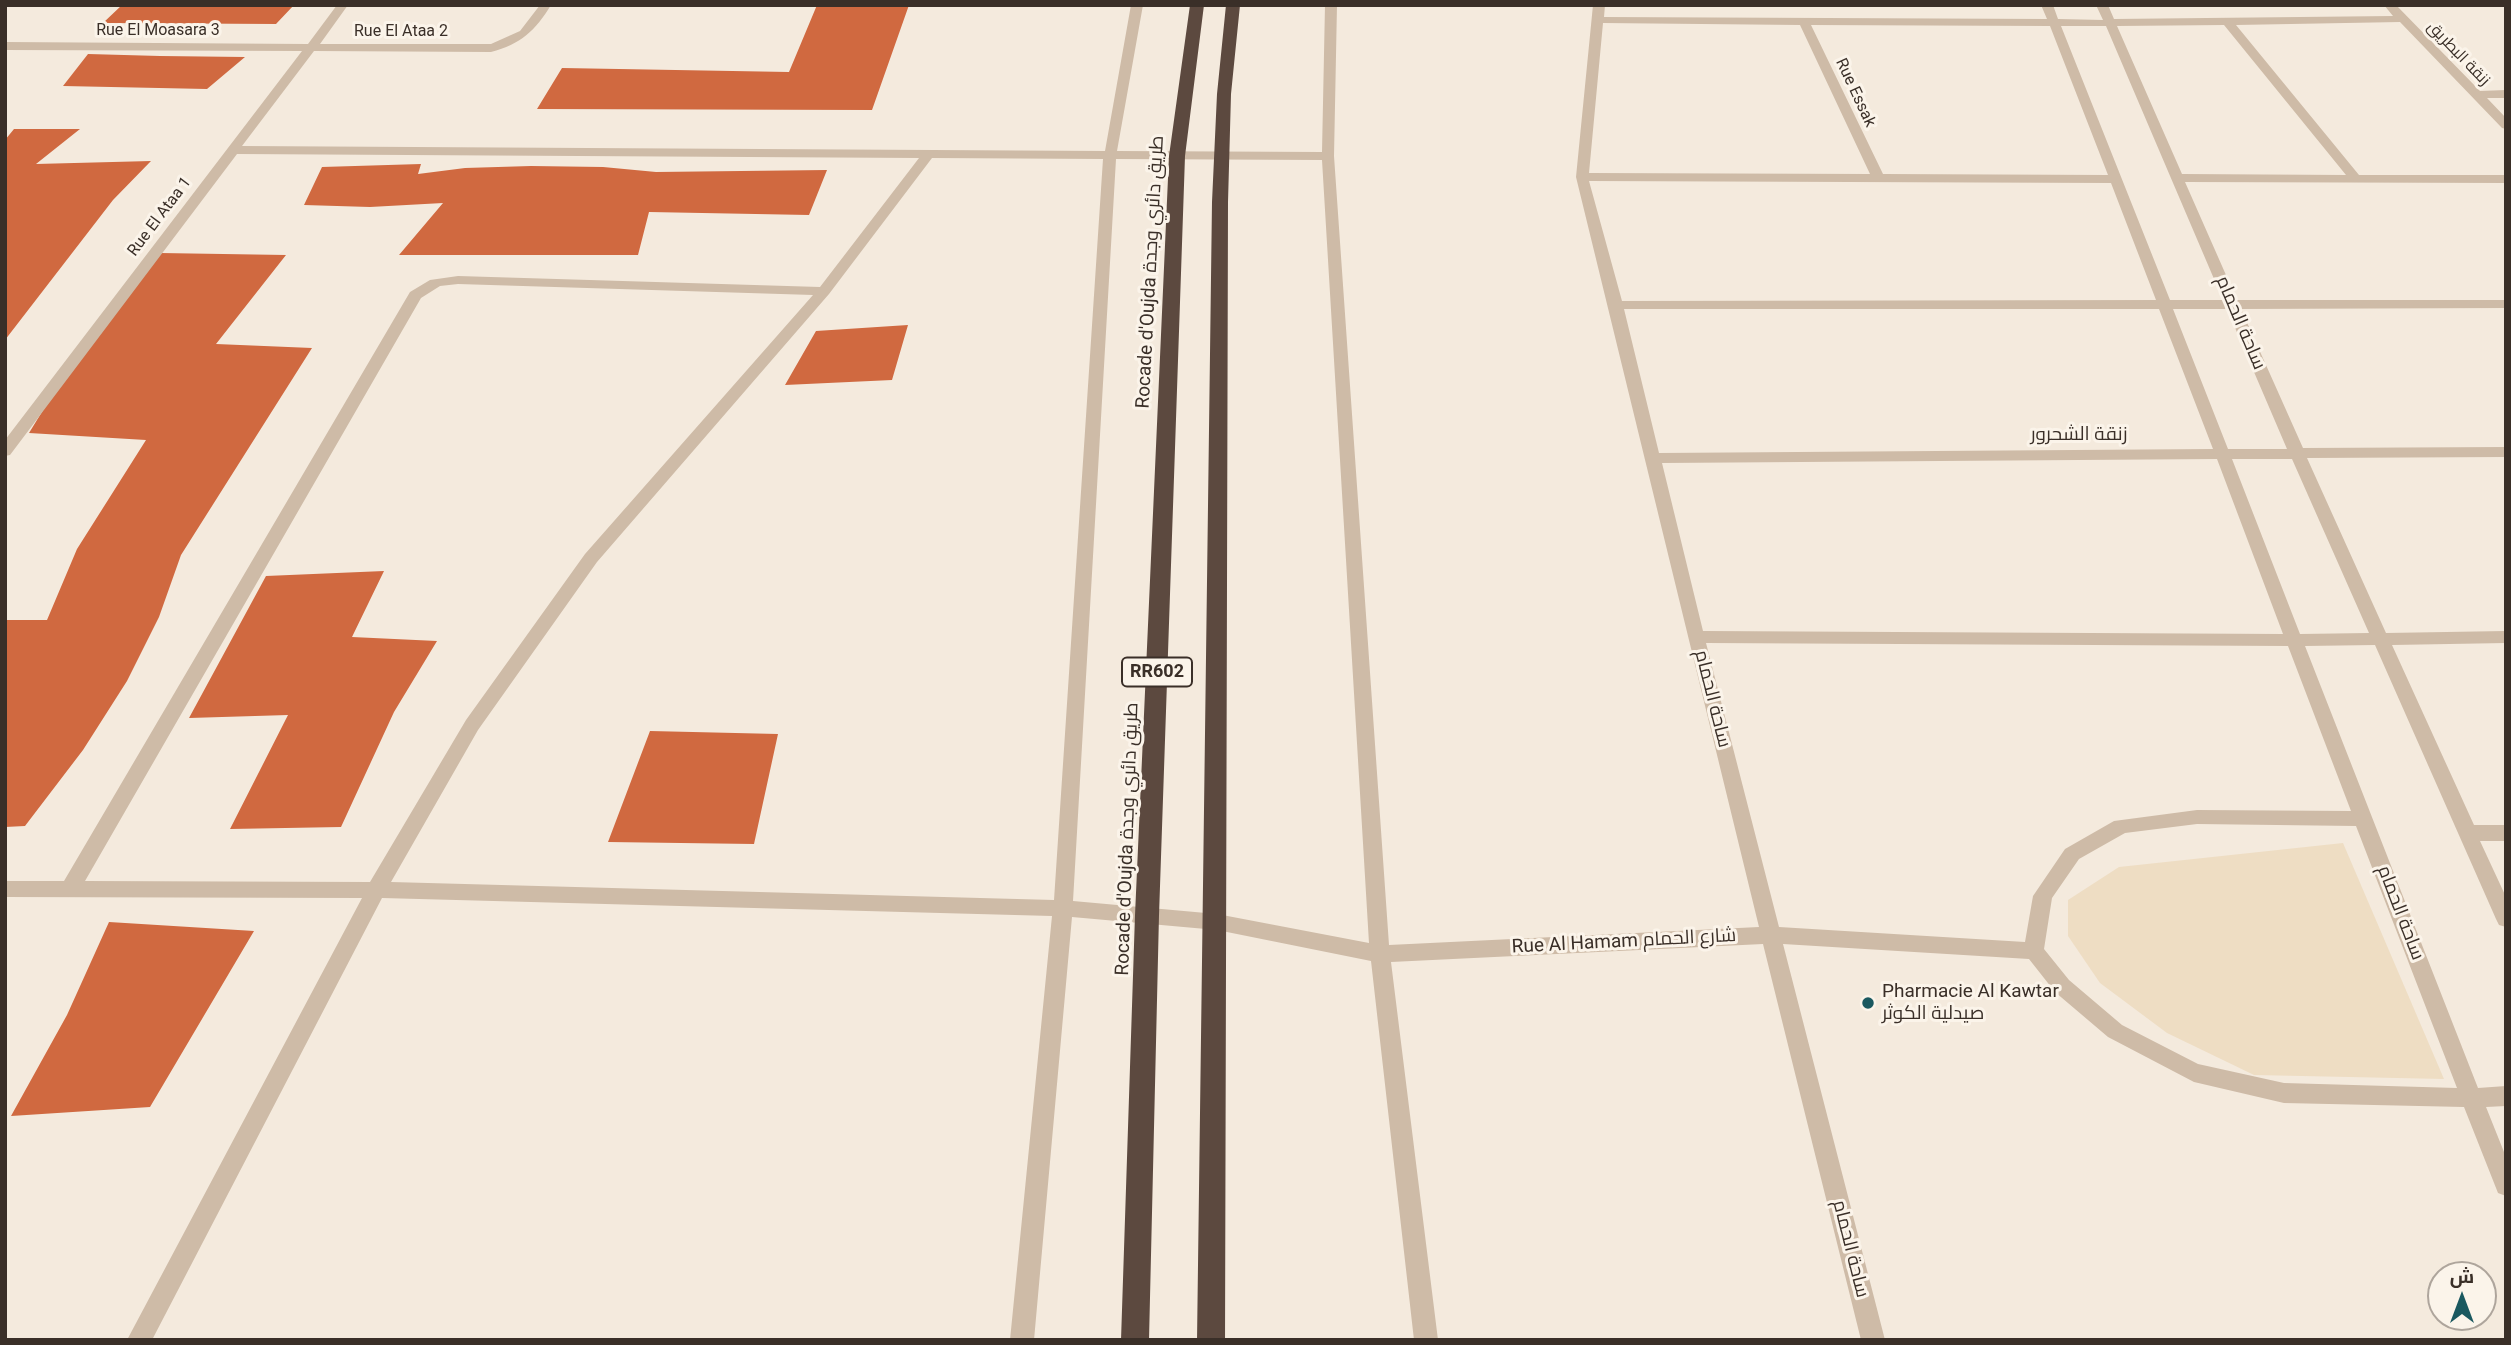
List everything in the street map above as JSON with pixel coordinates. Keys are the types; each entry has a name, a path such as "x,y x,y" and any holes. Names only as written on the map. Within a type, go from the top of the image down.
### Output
{"highway":[{"name":"Rocade d'Oujda طريق دائري وجدة","path":"1135,1340 1147,915 1177,156 1198,5"},
{"name":"RR602","path":"1211,1340 1217,922 1217,553 1222,155 1224,94 1233,5"}],"street":[{"name":"Rue El Ataa 1","path":"5,451 343,5"},
{"name":"Rue El Ataa 2","path":"311,47 491,48 513,43 528,33 546,5"},
{"path":"1022,1340 1063,908 1110,156 1137,5"},
{"path":"1331,5 1328,156 1380,954 1426,1340"},
{"path":"1599,5 1582,177 1616,305 1696,637"},
{"name":"ساحة الحمام","path":"2047,5 2113,178 2166,305 2221,454 2506,1186"},
{"name":"ساحة الحمام","path":"2102,5 2297,453 2506,919"},
{"name":"زنقة البطريق","path":"2389,5 2506,125"},
{"path":"1597,20 2109,23 2402,19"},
{"name":"Rue Essak","path":"1804,22 1878,178"},
{"path":"2228,22 2356,179"},
{"name":"Rue El Moasara 3","path":"5,46 311,47"},
{"path":"2476,95 2506,94"},
{"path":"232,150 1328,156"},
{"path":"139,1340 376,890 472,725 591,558 824,291 927,155"},
{"path":"1582,177 2113,178"},
{"path":"2179,178 2506,179"},
{"path":"70,889 415,295 420,291 443,280 458,280 824,291"},
{"path":"1616,305 2506,304"},
{"name":"زنقة الشحرور","path":"1653,458 2506,452"},
{"name":"ساحة الحمام","path":"1873,1340 1696,637 2293,640 2382,638"},
{"path":"2382,638 2506,637"},
{"path":"2363,819 2197,817 2121,826 2072,854 2043,896 2034,951 2062,986 2115,1031 2194,1073 2284,1093 2471,1098 2506,1096"},
{"path":"2468,833 2506,833"},
{"name":"Rue Al Hamam شارع الحمام","path":"5,889 376,890 1063,908 1217,922 1380,954 1771,935 2034,951"}],"shaded area":[{"path":"2343,843 2444,1079 2254,1075 2167,1033 2100,983 2068,936 2068,900 2119,867"}],"building":[{"path":"122,5 294,5 276,24 103,23"},
{"path":"817,5 909,5 872,110 537,109 562,68 789,72"},
{"path":"88,54 245,57 207,89 63,86"},
{"path":"14,129 80,129 36,164 151,161 113,200 5,340 5,140"},
{"path":"421,164 418,174 465,168 531,166 603,167 656,172 827,170 809,215 649,212 638,255 399,255 443,203 370,207 304,205 322,167"},
{"path":"160,253 286,255 216,344 312,348 181,555 159,617 127,681 83,750 25,826 5,827 5,620 47,620 77,549 146,440 29,433 56,389"},
{"path":"908,325 892,380 785,385 816,331"},
{"path":"384,571 352,637 437,641 394,712 341,827 230,829 288,715 189,718 266,576"},
{"path":"650,731 778,734 754,844 608,842"},
{"path":"109,922 254,931 150,1107 11,1116 67,1015"}],"place":[{"name":"Pharmacie Al Kawtar صيدلية الكوثر","path":"1868,1003"}]}
